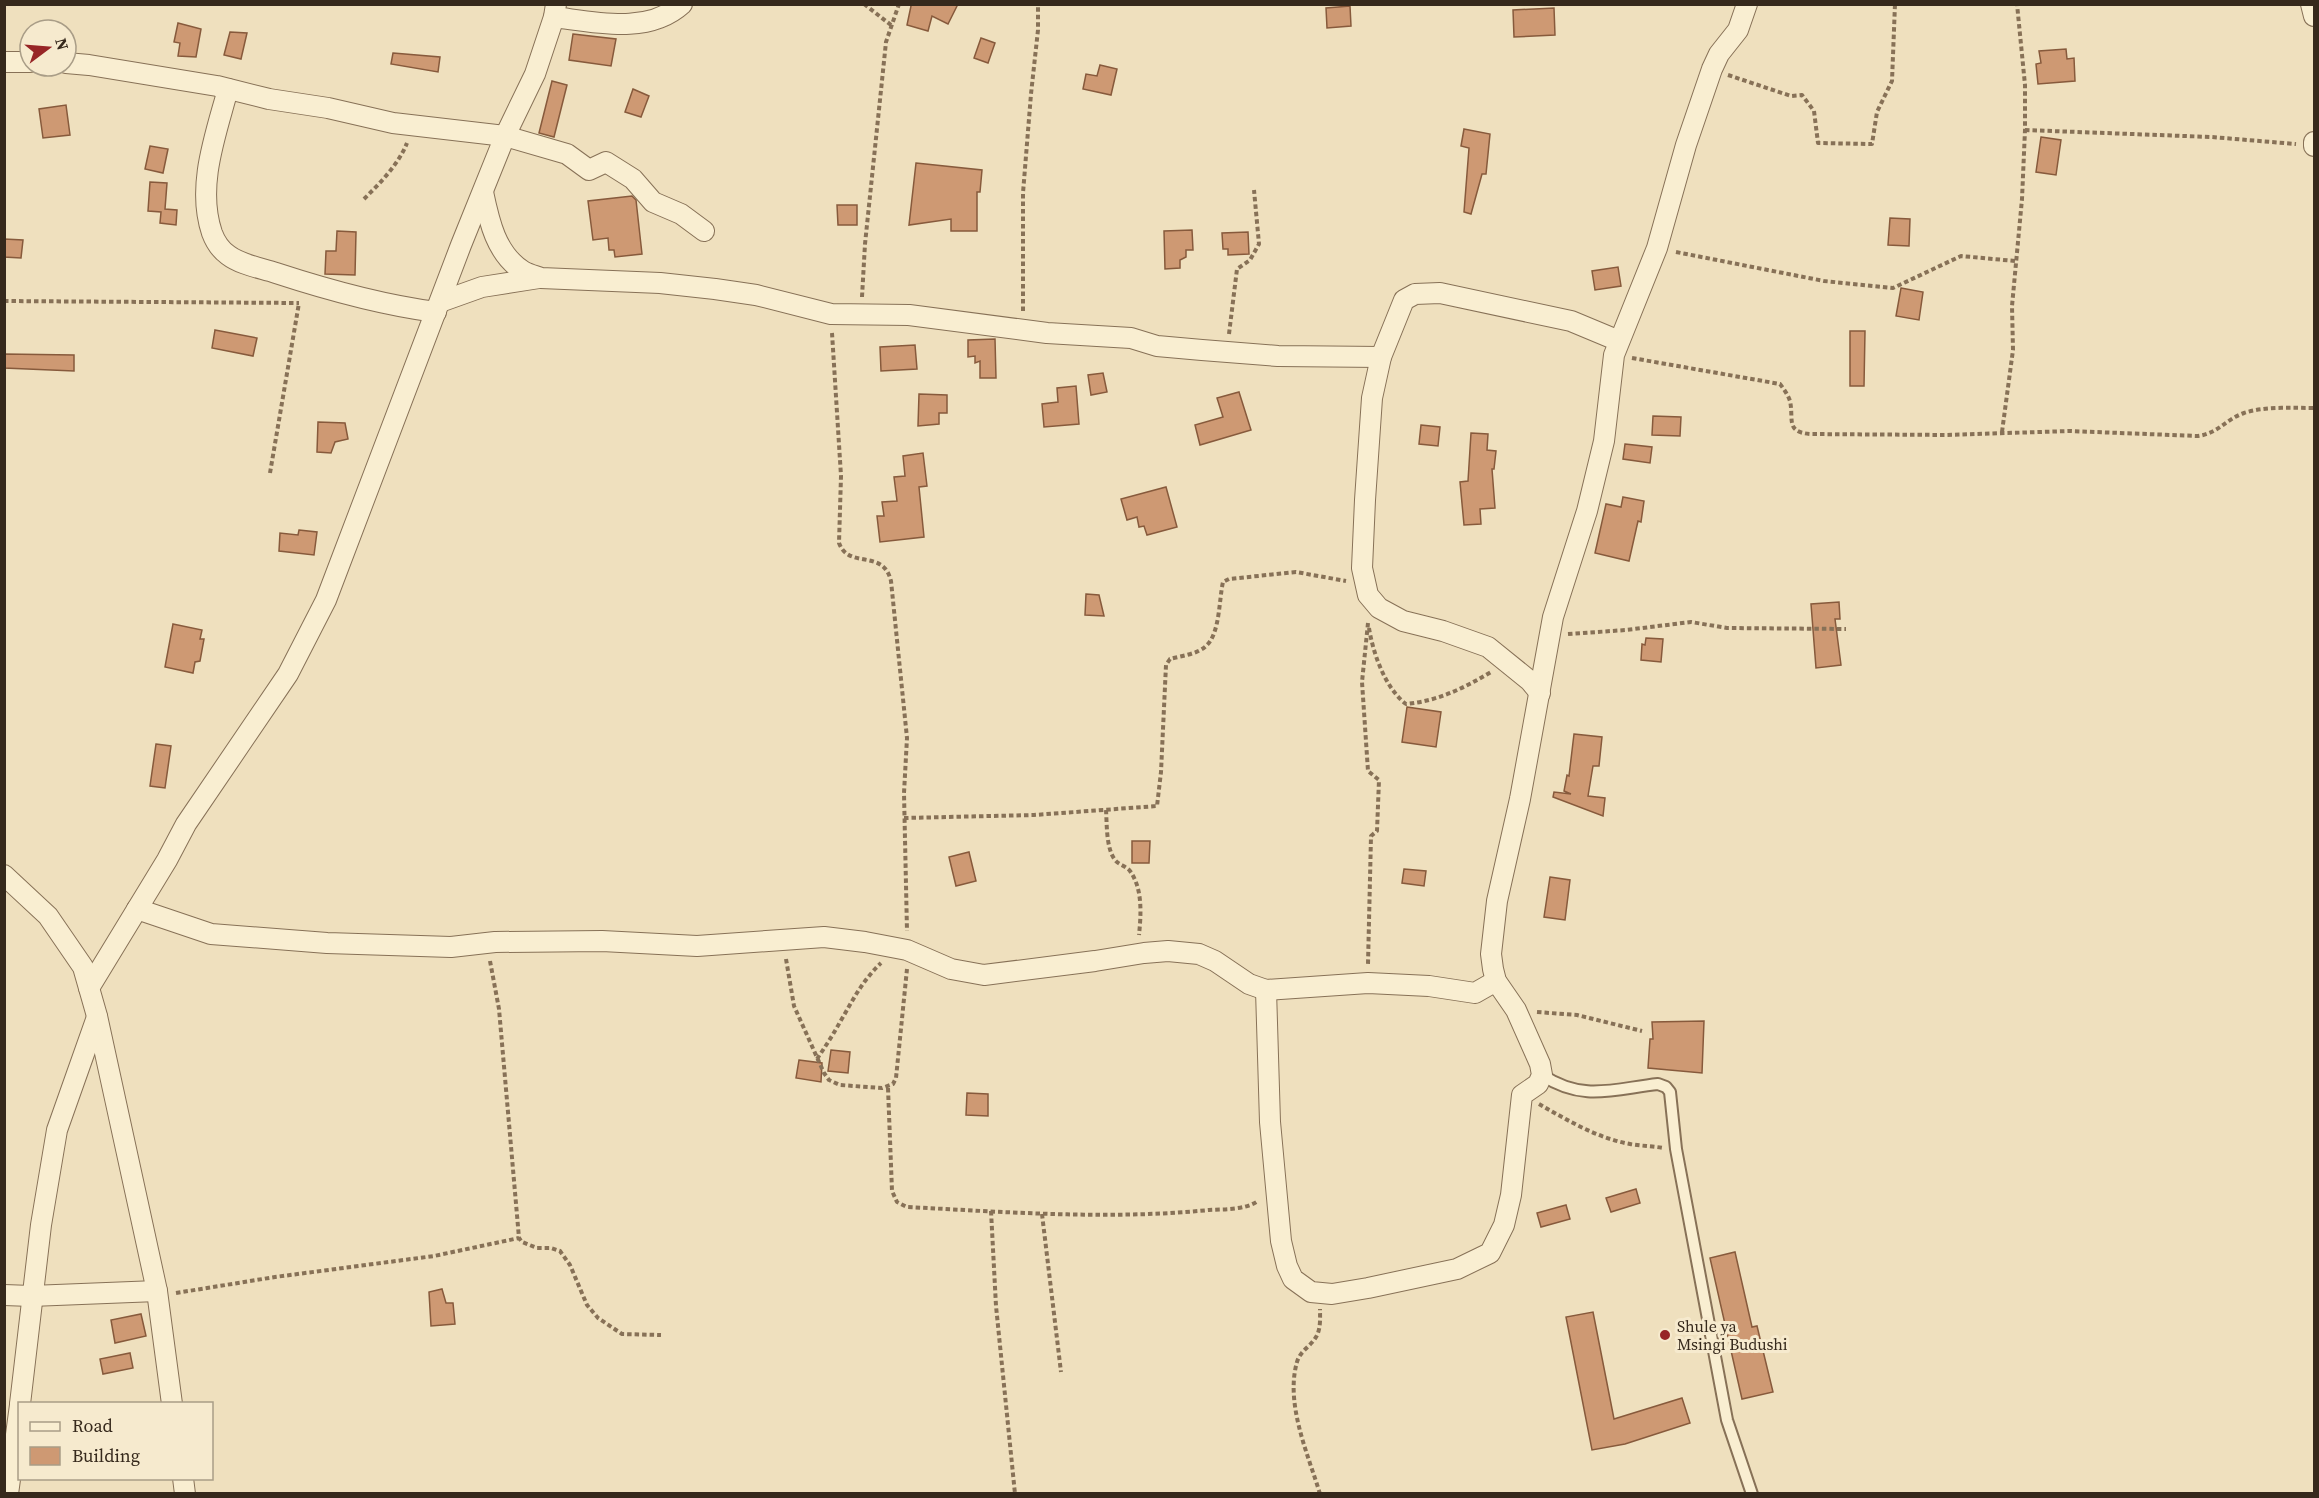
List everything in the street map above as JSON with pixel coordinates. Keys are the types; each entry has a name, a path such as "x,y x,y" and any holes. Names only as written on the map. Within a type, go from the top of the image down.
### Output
{"street":[{"path":"89,988 167,860 186,824 288,674 326,600 505,136 534,74 555,11 607,24 653,21 682,4"},
{"path":"1266,990 1270,1122 1281,1241 1287,1266 1293,1279 1311,1292 1368,1288 1457,1269 1490,1253 1504,1225 1511,1195 1522,1095 1538,1084 1542,1075 1540,1064 1516,1010 1496,981 1491,954 1497,901 1520,800 1549,635 1594,483 1604,441 1617,348 1657,248 1686,145 1712,69 1719,54 1738,30 1747,4"},
{"path":"2311,4 2314,16"},
{"path":"78,64 228,89 270,99 328,108 375,120 505,136 567,154 589,170 606,162 633,179 652,202 681,214 704,231"},
{"path":"228,89 208,168 207,206 213,236 220,246 229,256 301,281 390,305 438,307 482,287 542,278 660,283 756,295 831,314 909,315 1023,329 1131,338 1157,346 1278,356 1381,357"},
{"path":"483,192 490,227 502,249 523,271 542,278"},
{"path":"1540,693 1530,681 1499,654 1477,642 1403,621 1379,609 1366,589 1362,568 1372,398 1381,357 1404,300 1415,294 1426,293 1440,293 1571,321 1617,348"},
{"path":"4,875 48,916 83,967 97,1016 158,1294 172,1402"},
{"path":"137,909 211,934 327,943 451,947 487,943 602,941 697,946 824,937 902,949 951,969 984,975 1168,951 1199,954 1215,961 1249,984 1266,990 1368,983 1429,986 1475,993 1496,981"},
{"path":"20,1402 31,1296 48,1174 57,1130 97,1016"},
{"path":"4,1295 158,1294"},
{"path":"8,1494 18,1419"}],"lane":[{"path":"1542,1075 1564,1088 1591,1092 1658,1084 1666,1087 1671,1096 1676,1149 1727,1420 1752,1494"}],"path":[{"path":"864,4 891,25"},
{"path":"861,316 865,244 879,93 886,42 899,4"},
{"path":"1023,329 1023,193 1030,94 1038,30 1038,4"},
{"path":"1712,69 1791,96 1802,96 1814,111 1818,143 1872,144 1877,112 1892,81 1895,4"},
{"path":"2002,432 2013,350 2012,306 2022,199 2025,130 2025,85 2017,4"},
{"path":"364,199 386,177 402,155 415,125"},
{"path":"2025,130 2211,137 2314,145"},
{"path":"1228,352 1237,269 1250,260 1259,244 1254,190"},
{"path":"1657,248 1824,281 1893,288 1961,256 2015,261"},
{"path":"270,472 301,281"},
{"path":"4,301 298,303"},
{"path":"831,314 841,476 839,543 844,551 855,557 883,565 888,569 907,738 902,949 906,987 896,1078 888,1088 892,1191 897,1202 907,1207 1042,1214 1166,1214 1243,1207 1261,1199 1276,1184"},
{"path":"1617,348 1780,384 1790,401 1790,418 1794,429 1800,433 1947,435 2069,431 2198,436 2213,433 2242,413 2255,410 2314,408"},
{"path":"904,818 977,818 1157,806 1161,772 1166,665 1170,659 1199,651 1207,646 1217,623 1223,582 1229,579 1296,572 1366,589 1368,623 1374,650 1396,696 1406,704 1453,693 1508,662"},
{"path":"1549,635 1626,630 1691,622 1727,628 1846,629"},
{"path":"1368,623 1362,682 1368,771 1379,780 1377,831 1371,836 1368,983"},
{"path":"1106,810 1109,842 1114,859 1128,869 1138,893 1141,914 1137,954"},
{"path":"784,940 790,994 817,1059 829,1080 840,1085 888,1088"},
{"path":"487,943 499,1009 519,1238 522,1242 537,1248 551,1248 560,1251 570,1265 586,1305 598,1318 614,1329 622,1334 661,1335"},
{"path":"817,1059 867,976 902,949"},
{"path":"1516,1010 1577,1015 1642,1031"},
{"path":"1522,1095 1574,1124 1611,1139 1630,1144 1676,1149"},
{"path":"990,1211 996,1306 1015,1494"},
{"path":"1042,1214 1061,1372"},
{"path":"158,1294 434,1256 519,1238"},
{"path":"1320,1494 1299,1421 1295,1400 1295,1381 1299,1357 1316,1338 1319,1330 1322,1293"}],"building":[{"path":"908,4 958,4 948,24 932,16 928,31 907,25 911,6"},
{"path":"1350,6 1351,26 1327,28 1326,8"},
{"path":"1554,8 1555,35 1514,37 1513,10"},
{"path":"178,23 201,29 196,57 178,56 180,43 174,42"},
{"path":"230,32 247,33 241,59 224,55"},
{"path":"573,34 616,39 611,66 569,60"},
{"path":"981,38 995,43 988,63 974,58"},
{"path":"2066,49 2067,59 2074,58 2075,81 2038,84 2036,64 2041,63 2039,51"},
{"path":"393,53 440,57 438,72 391,64"},
{"path":"1100,65 1117,69 1111,95 1083,89 1086,74 1097,76"},
{"path":"552,81 567,85 554,137 539,133"},
{"path":"633,89 649,96 641,117 625,112"},
{"path":"66,105 70,135 43,138 39,109"},
{"path":"1464,129 1490,134 1486,174 1482,174 1471,214 1464,212 1469,148 1461,146"},
{"path":"2041,137 2061,140 2056,175 2036,172"},
{"path":"150,146 168,149 163,173 145,169"},
{"path":"916,163 982,170 980,192 977,192 977,231 951,231 951,219 909,225"},
{"path":"150,182 167,183 165,209 177,210 176,225 160,223 161,212 148,211"},
{"path":"632,196 636,200 642,254 615,257 614,250 609,250 608,238 593,240 588,201"},
{"path":"837,205 857,205 857,225 838,225"},
{"path":"1890,218 1910,219 1909,246 1888,245"},
{"path":"1192,230 1193,250 1186,250 1186,257 1180,260 1180,268 1165,269 1164,231"},
{"path":"337,231 356,232 355,275 325,274 326,251 336,251"},
{"path":"1248,232 1249,254 1228,255 1228,249 1223,249 1222,233"},
{"path":"4,239 23,240 21,258 4,257"},
{"path":"1618,267 1621,286 1595,290 1592,271"},
{"path":"1901,288 1923,292 1919,320 1896,316"},
{"path":"215,330 257,338 253,356 212,348"},
{"path":"1850,331 1865,331 1864,386 1850,386"},
{"path":"995,339 996,378 980,378 980,361 975,363 975,356 968,357 968,340"},
{"path":"915,345 917,369 881,371 880,347"},
{"path":"4,354 74,355 74,371 4,368"},
{"path":"1103,373 1107,392 1091,395 1088,375"},
{"path":"1076,386 1079,424 1044,427 1042,404 1058,402 1057,388"},
{"path":"1239,392 1251,430 1200,445 1195,425 1223,417 1217,398"},
{"path":"919,394 947,395 947,413 939,413 939,424 918,426"},
{"path":"1653,416 1681,417 1680,436 1652,435"},
{"path":"318,422 345,423 348,439 335,442 331,453 317,452"},
{"path":"1421,425 1440,427 1438,446 1419,444"},
{"path":"1471,433 1488,434 1487,450 1496,451 1494,469 1492,469 1495,508 1480,509 1481,524 1464,525 1460,482 1468,481"},
{"path":"1625,444 1652,447 1650,463 1623,459"},
{"path":"923,453 927,486 919,487 924,537 880,542 877,516 884,516 882,502 897,501 894,477 905,476 903,456"},
{"path":"1166,487 1177,527 1147,535 1144,526 1139,527 1137,517 1127,520 1121,499"},
{"path":"1623,497 1644,501 1641,522 1638,521 1629,561 1595,553 1606,504 1621,507"},
{"path":"299,530 317,532 314,555 279,551 280,533 298,535"},
{"path":"1086,594 1099,595 1104,616 1085,615"},
{"path":"1839,602 1840,619 1835,619 1841,665 1816,668 1811,604"},
{"path":"173,624 202,630 200,639 204,639 200,661 195,662 193,673 165,667"},
{"path":"1646,638 1663,639 1661,662 1641,660 1642,644 1645,645"},
{"path":"1407,707 1441,712 1436,747 1402,742"},
{"path":"1574,734 1602,737 1599,766 1593,766 1588,796 1605,798 1603,816 1553,797 1554,792 1571,794 1564,791 1567,775 1569,776"},
{"path":"156,744 171,746 165,788 150,786"},
{"path":"1132,841 1150,841 1149,863 1132,863"},
{"path":"969,852 976,881 956,886 949,857"},
{"path":"1404,869 1426,871 1424,886 1402,883"},
{"path":"1550,877 1570,880 1565,920 1544,917"},
{"path":"1704,1021 1702,1073 1648,1068 1650,1039 1653,1039 1652,1022"},
{"path":"831,1050 850,1052 848,1073 828,1071"},
{"path":"799,1060 822,1063 821,1082 796,1078"},
{"path":"967,1093 988,1094 988,1116 966,1115"},
{"path":"1636,1189 1640,1203 1611,1212 1606,1198"},
{"path":"1566,1205 1570,1219 1541,1227 1537,1213"},
{"path":"1735,1252 1752,1327 1757,1326 1773,1392 1742,1399 1710,1258"},
{"path":"442,1289 446,1303 453,1303 455,1324 431,1326 429,1292"},
{"path":"1593,1312 1614,1419 1682,1398 1690,1423 1625,1444 1592,1450 1566,1317"},
{"path":"141,1314 146,1336 115,1343 111,1320"},
{"path":"130,1353 133,1368 103,1374 100,1359"}],"place":[{"name":"Shule ya Msingi Budushi","path":"1665,1335"}]}
